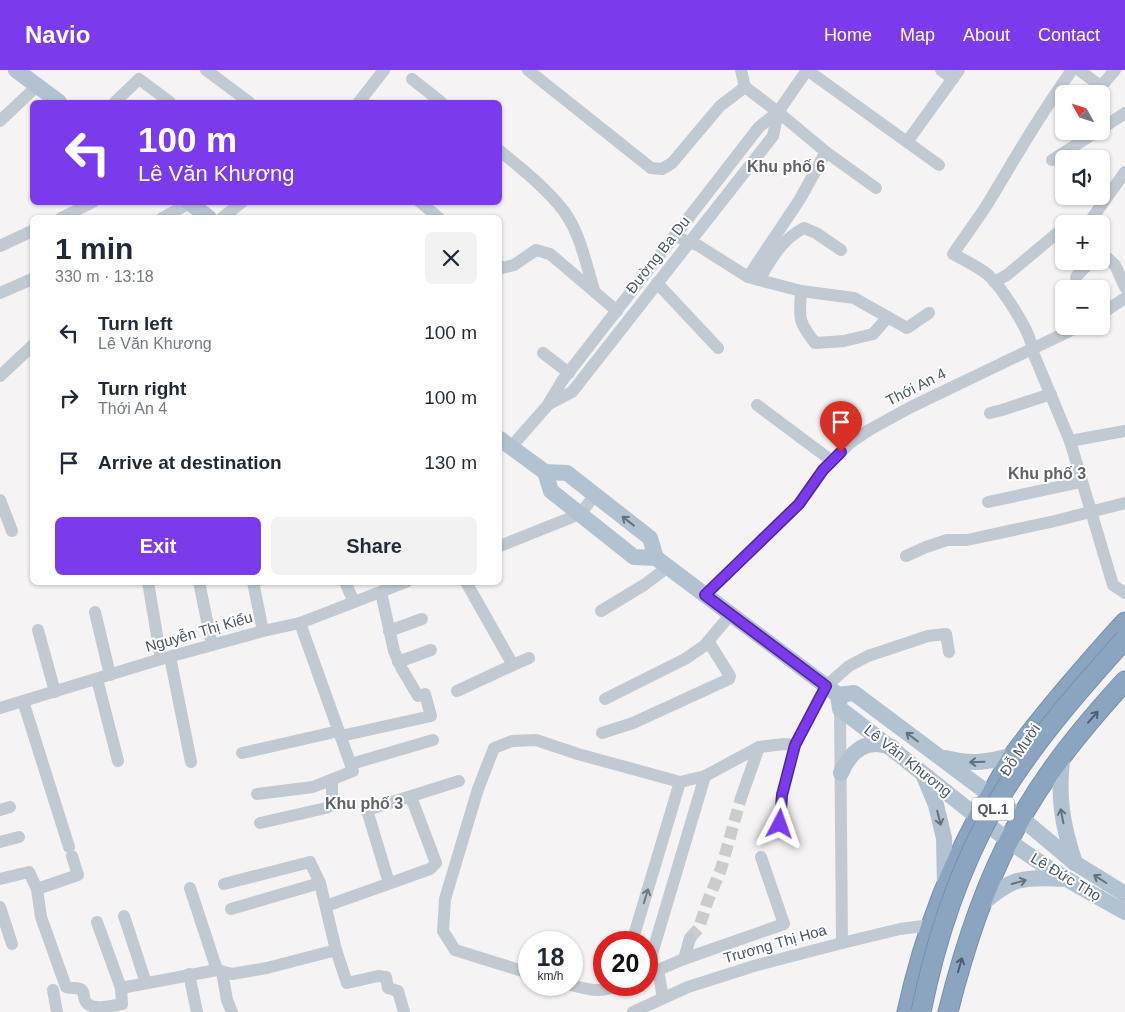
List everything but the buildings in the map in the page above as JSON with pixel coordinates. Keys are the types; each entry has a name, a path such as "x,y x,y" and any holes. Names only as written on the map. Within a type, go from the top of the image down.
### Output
{"highway":[{"name":"Đỗ Mười","path":"908,1012 931,925 945,886 990,795 1011,760 1047,711 1125,622"},
{"name":"QL.1","path":"921,1012 934,958 951,903 993,809 1041,737 1125,639"},
{"name":"QL.1","path":"933,1012 949,947 958,920 978,867 1002,818 1044,752 1125,657"},
{"name":"QL.1","path":"948,1012 960,967 981,904 997,865 1021,818 1063,754 1125,681"},
{"path":"1011,760 1039,788"},
{"path":"963,847 997,865"}],"main road":[{"path":"16,70 56,100"},
{"path":"193,205 205,215"},
{"path":"505,443 545,472 567,473 650,538 662,563"},
{"path":"545,472 551,491 634,557 662,563"},
{"name":"Lê Văn Khương","path":"662,563 731,614 835,697 922,772 1009,841"},
{"name":"Lê Văn Khương","path":"835,697 854,694 1021,818"},
{"path":"841,773 847,759 862,747 876,744 892,747"},
{"path":"1063,754 1060,773 1060,802 1067,839 1075,863"},
{"path":"939,757 962,763 1011,760"},
{"path":"922,772 936,805 944,838 945,886"},
{"name":"Lê Đức Thọ","path":"1021,818 1075,863 1125,894"},
{"name":"Lê Đức Thọ","path":"1009,841 1064,879 1125,912"},
{"path":"981,904 1017,881 1040,878 1064,879"}],"street":[{"path":"206,70 246,100"},
{"path":"361,100 384,70"},
{"path":"528,70 651,168 662,169 672,163 720,106 746,87"},
{"path":"741,70 746,87 826,152 876,188"},
{"path":"807,70 939,165"},
{"name":"Đường Ba Du","path":"547,406 569,373 759,127 778,112 807,70"},
{"path":"907,142 956,74 941,70"},
{"path":"1072,70 1046,106 989,200 953,254 986,273 1021,320 1033,344 1032,350 1070,441 1113,585 1125,593"},
{"path":"1079,70 1099,85 1104,83 1115,70"},
{"path":"118,100 139,79 167,100"},
{"path":"412,79 438,100"},
{"path":"0,121 37,86"},
{"name":"Đường Ba Du","path":"505,443 547,406 572,392 773,136 778,112"},
{"path":"1110,123 1125,113"},
{"path":"1052,160 1084,140"},
{"path":"753,278 826,152"},
{"path":"502,154 564,210 575,231 594,290"},
{"path":"1094,215 1125,172"},
{"path":"67,215 87,205"},
{"path":"168,215 186,205"},
{"path":"226,215 238,205"},
{"path":"424,205 435,215"},
{"path":"753,278 793,233 804,228 816,233 841,250"},
{"path":"0,246 30,232"},
{"path":"994,282 1007,275 1055,235"},
{"path":"675,236 690,242 753,278 801,291 854,298 907,328 929,313"},
{"path":"502,268 514,265 536,250 550,254 617,311"},
{"path":"1110,260 1115,264 1125,287"},
{"path":"1076,277 1083,270"},
{"path":"0,293 30,280"},
{"path":"657,283 718,348"},
{"path":"801,291 800,313 802,326 816,343 844,341 873,334 888,317"},
{"path":"1110,308 1125,298"},
{"name":"Thới An 4","path":"705,595 799,504 823,470 850,443 869,430 947,389 1062,335"},
{"path":"0,376 30,348"},
{"path":"544,353 569,373"},
{"path":"990,413 1051,394"},
{"path":"757,405 832,461"},
{"path":"1070,441 1125,431"},
{"path":"988,502 1081,482"},
{"path":"502,545 580,514 595,495"},
{"path":"0,500 12,531"},
{"path":"906,556 947,540 974,538 1055,521 1125,503"},
{"path":"601,611 644,585 662,563"},
{"path":"149,585 191,762"},
{"path":"199,585 212,645"},
{"path":"254,585 263,631"},
{"path":"346,585 354,602"},
{"name":"Nguyễn Thị Kiểu","path":"0,708 166,658 263,631 300,623 398,585"},
{"path":"468,585 513,665"},
{"path":"242,754 432,716 425,694 418,696 398,662 381,592"},
{"path":"95,612 110,675"},
{"path":"605,699 685,659 704,646 731,614"},
{"path":"389,631 422,619"},
{"path":"258,794 313,787 353,772 300,623"},
{"path":"38,630 55,692"},
{"path":"780,824 782,795 794,748 835,697 849,666 868,656 928,636 946,634 949,652"},
{"path":"602,733 633,723 729,679 730,676 708,641"},
{"path":"398,662 431,650"},
{"path":"457,691 529,658"},
{"path":"97,679 118,761"},
{"path":"835,697 841,773 842,943"},
{"path":"23,702 78,875 37,889"},
{"path":"351,764 433,740"},
{"path":"518,970 455,950 443,931 445,899 478,789 494,748 512,742 536,740 680,782 705,776 759,747 784,744 794,748"},
{"path":"741,798 759,747"},
{"path":"658,944 705,776"},
{"path":"260,822 326,808 332,805 332,780"},
{"path":"389,883 367,810 459,781"},
{"path":"635,931 680,782"},
{"path":"326,906 430,869 436,863 411,797"},
{"path":"0,842 19,837"},
{"path":"658,970 784,924 761,857"},
{"path":"224,884 310,862 320,883 336,950 347,983 378,976 386,977 388,988 398,991 404,1012"},
{"path":"0,880 28,872 37,889 42,917 66,988 83,990 86,1002 91,1006 105,1007 122,1004 120,988 97,922"},
{"path":"231,909 320,883"},
{"path":"190,888 232,1012"},
{"path":"0,907 12,944"},
{"path":"124,916 146,983"},
{"name":"Trương Thị Hoa","path":"640,1011 688,987 718,977 842,943 900,929 931,925"},
{"path":"684,959 690,938"},
{"path":"120,988 189,974 219,971 232,974 267,968 336,950"},
{"path":"189,974 197,1012"},
{"path":"658,988 663,998"},
{"path":"53,990 57,1012"}],"tunnel":[{"path":"690,938 699,928 721,869 741,798"}],"district":[{"name":"Khu phố 6","path":"786,166"},
{"name":"Khu phố 3","path":"1047,473"},
{"name":"Khu phố 3","path":"364,803"}],"route":[{"path":"780,824 782,795 795,745 826,686 705,595 799,504 823,470 841,452"}]}
